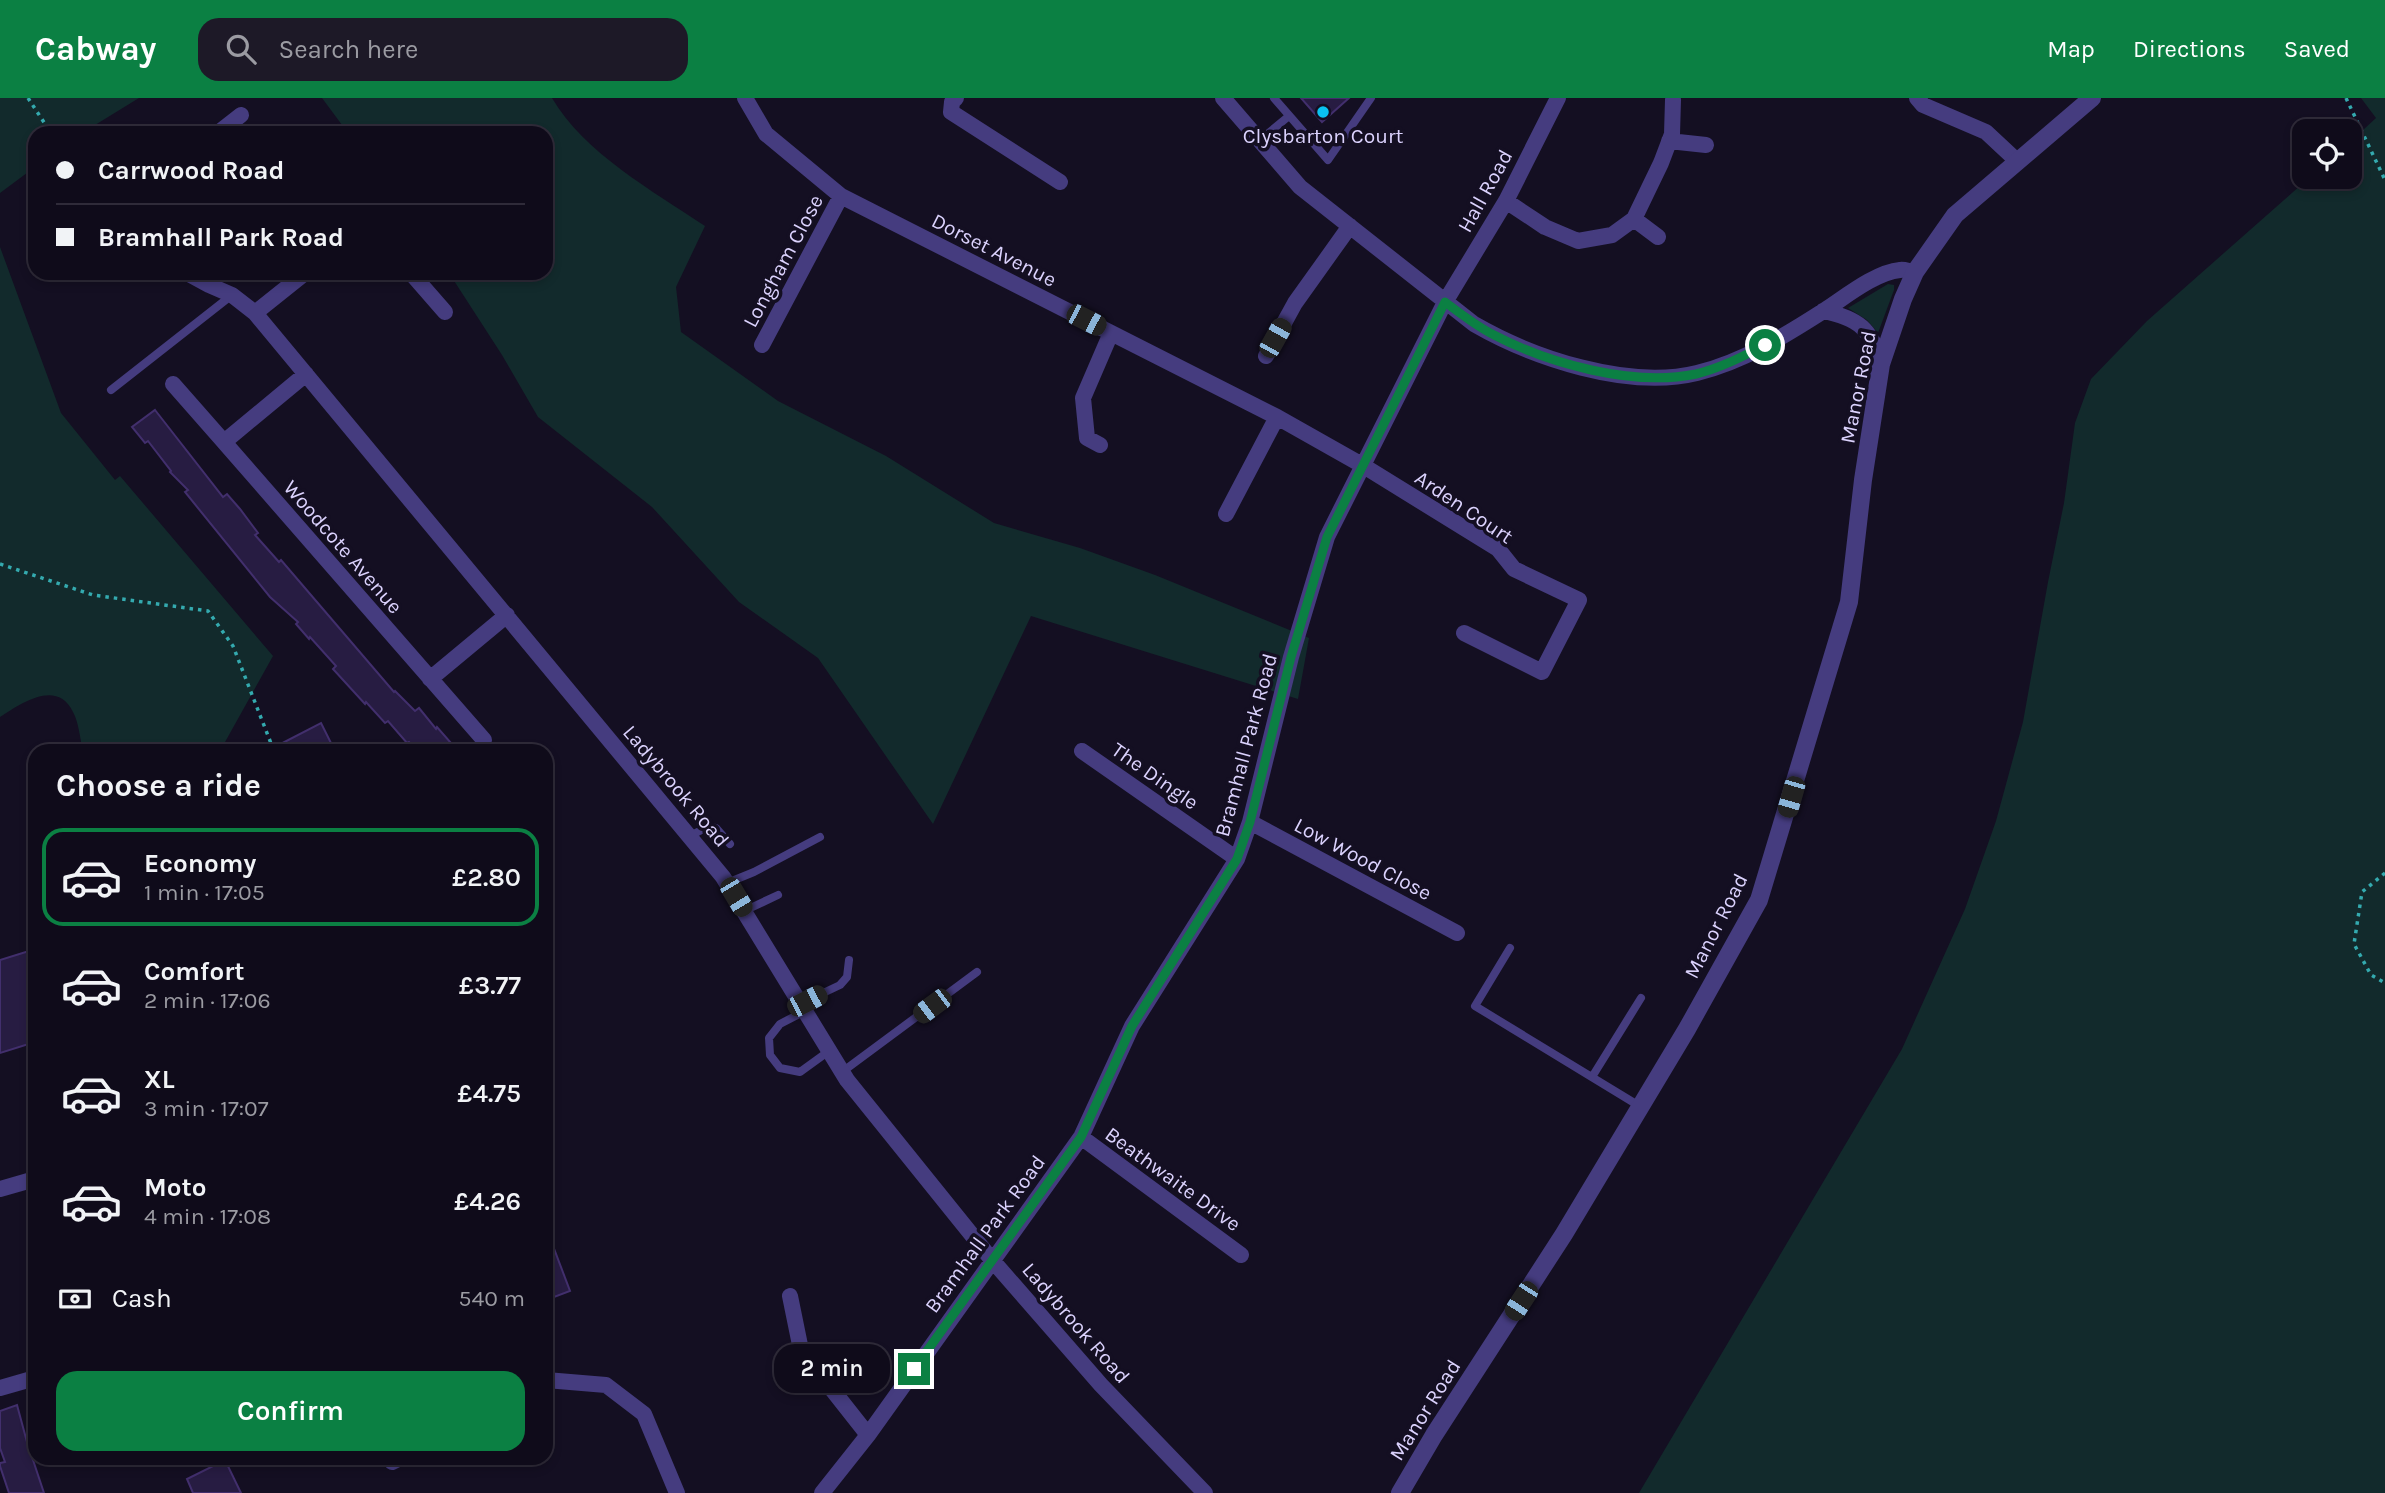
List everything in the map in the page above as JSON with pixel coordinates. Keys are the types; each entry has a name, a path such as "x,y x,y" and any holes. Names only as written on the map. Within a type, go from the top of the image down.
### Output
{"street":[{"name":"Dorset Avenue","path":"745,98 766,134 841,196 1276,417 1362,465"},
{"path":"956,98 952,102 951,112 1060,182"},
{"path":"1223,98 1300,187 1474,324 1543,356 1589,370 1661,377 1695,374 1727,364 1784,335 1882,276 1900,270 1915,272"},
{"name":"Hall Road","path":"1445,302 1506,201 1558,98"},
{"path":"1917,98 1923,105 1986,132 2016,160"},
{"name":"Manor Road","path":"1400,1493 1641,1107 1759,900 1849,602 1863,480 1881,364 1915,272 1955,215 2016,160 2092,98"},
{"path":"1506,201 1545,228 1578,241 1612,235 1634,219 1672,134 1673,100"},
{"path":"227,126 241,115"},
{"path":"1669,141 1706,145"},
{"name":"Longham Close","path":"762,345 841,196"},
{"path":"1634,219 1658,237"},
{"path":"1265,356 1295,303 1350,226"},
{"name":"Ladybrook Road","path":"200,280 232,295 255,313 507,615 727,883 842,1072 992,1259 1101,1385 1205,1493"},
{"path":"255,313 296,280"},
{"path":"417,280 444,312"},
{"name":"Bramhall Park Road","path":"822,1493 867,1435 1081,1137 1132,1026 1237,859 1250,822 1291,657 1327,537 1445,302"},
{"path":"1823,311 1845,316 1863,327 1877,346 1881,364"},
{"path":"1100,445 1087,438 1083,398 1111,333"},
{"path":"224,442 306,374"},
{"name":"Woodcote Avenue","path":"173,384 484,740"},
{"path":"1226,514 1276,417"},
{"name":"Arden Court","path":"1362,465 1498,549 1514,569 1579,600 1542,672 1464,633"},
{"path":"430,679 507,615"},
{"name":"The Dingle","path":"1082,751 1237,859"},
{"name":"Low Wood Close","path":"1250,822 1457,933"},
{"name":"Beathwaite Drive","path":"1081,1137 1241,1255"},
{"path":"0,1189 28,1182"},
{"path":"790,1296 801,1350 867,1435"},
{"path":"0,1388 28,1380"},
{"path":"553,1381 606,1385 644,1414 677,1493"}],"lane":[{"path":"1275,98 1328,160 1371,98"},
{"path":"1260,140 1289,116"},
{"path":"111,390 232,295"},
{"path":"690,836 709,825 716,828 730,844"},
{"path":"727,883 754,872 820,837"},
{"path":"744,911 778,895"},
{"path":"1510,948 1475,1006 1641,1107"},
{"path":"829,1051 800,1072 780,1068 770,1055 769,1038 780,1024 840,985 847,977 849,960"},
{"path":"842,1072 977,972"},
{"path":"1592,1077 1641,998"}],"path":[{"path":"27,98 46,126"},
{"path":"2346,98 2385,180"},
{"path":"0,564 93,594 208,611 233,646 271,744"},
{"path":"2385,873 2362,892 2354,944 2371,975 2385,983"}],"green space":[{"path":"0,98 139,98 93,126 28,126 28,172 0,193"},
{"path":"322,98 552,98 582,136 621,170 705,226 676,287 681,332 778,401 886,456 994,523 1080,548 1155,575 1309,638 1298,699 1031,616 933,824 818,658 739,602 652,507 538,417 454,280 553,280 553,126 343,126"},
{"path":"2361,98 2385,98 2385,1493 1639,1493 1902,1049 1965,909 1996,821 2023,722 2064,503 2075,423 2091,379 2147,321 2296,189 2362,189 2362,131 2376,118"},
{"path":"0,247 61,413 115,480 120,476 273,656 224,744 82,744 73,712 66,702 48,695 28,701 0,717"},
{"path":"1888,284 1894,285 1894,290 1878,333 1867,320 1848,308"}],"building":[{"name":"Clysbarton Court","path":"1301,98 1349,98 1322,122"},
{"path":"155,410 223,497 227,494 240,509 258,533 255,535 279,562 281,560 394,692 415,711 419,708 452,744 407,743 388,721 385,723 366,702 365,704 333,669 336,666 296,624 298,622 270,597 185,492 188,490 170,472 148,441 145,443 132,427"},
{"path":"321,723 332,744 280,744"},
{"path":"28,951 28,1044 0,1053 0,960"},
{"path":"553,1246 570,1291 553,1297"},
{"path":"17,1405 28,1445 28,1465 35,1465 44,1493 9,1493 0,1466 0,1463 5,1462 0,1448 0,1411"},
{"path":"215,1465 227,1465 241,1493 193,1493 187,1479"}],"place":[{"name":"Clysbarton Court","path":"1323,112"}],"route":[{"path":"914,1369 1081,1137 1132,1026 1237,859 1250,822 1291,657 1327,537 1445,302 1474,324 1543,356 1589,370 1625,375 1661,377 1695,374 1727,364 1765,345"}]}
